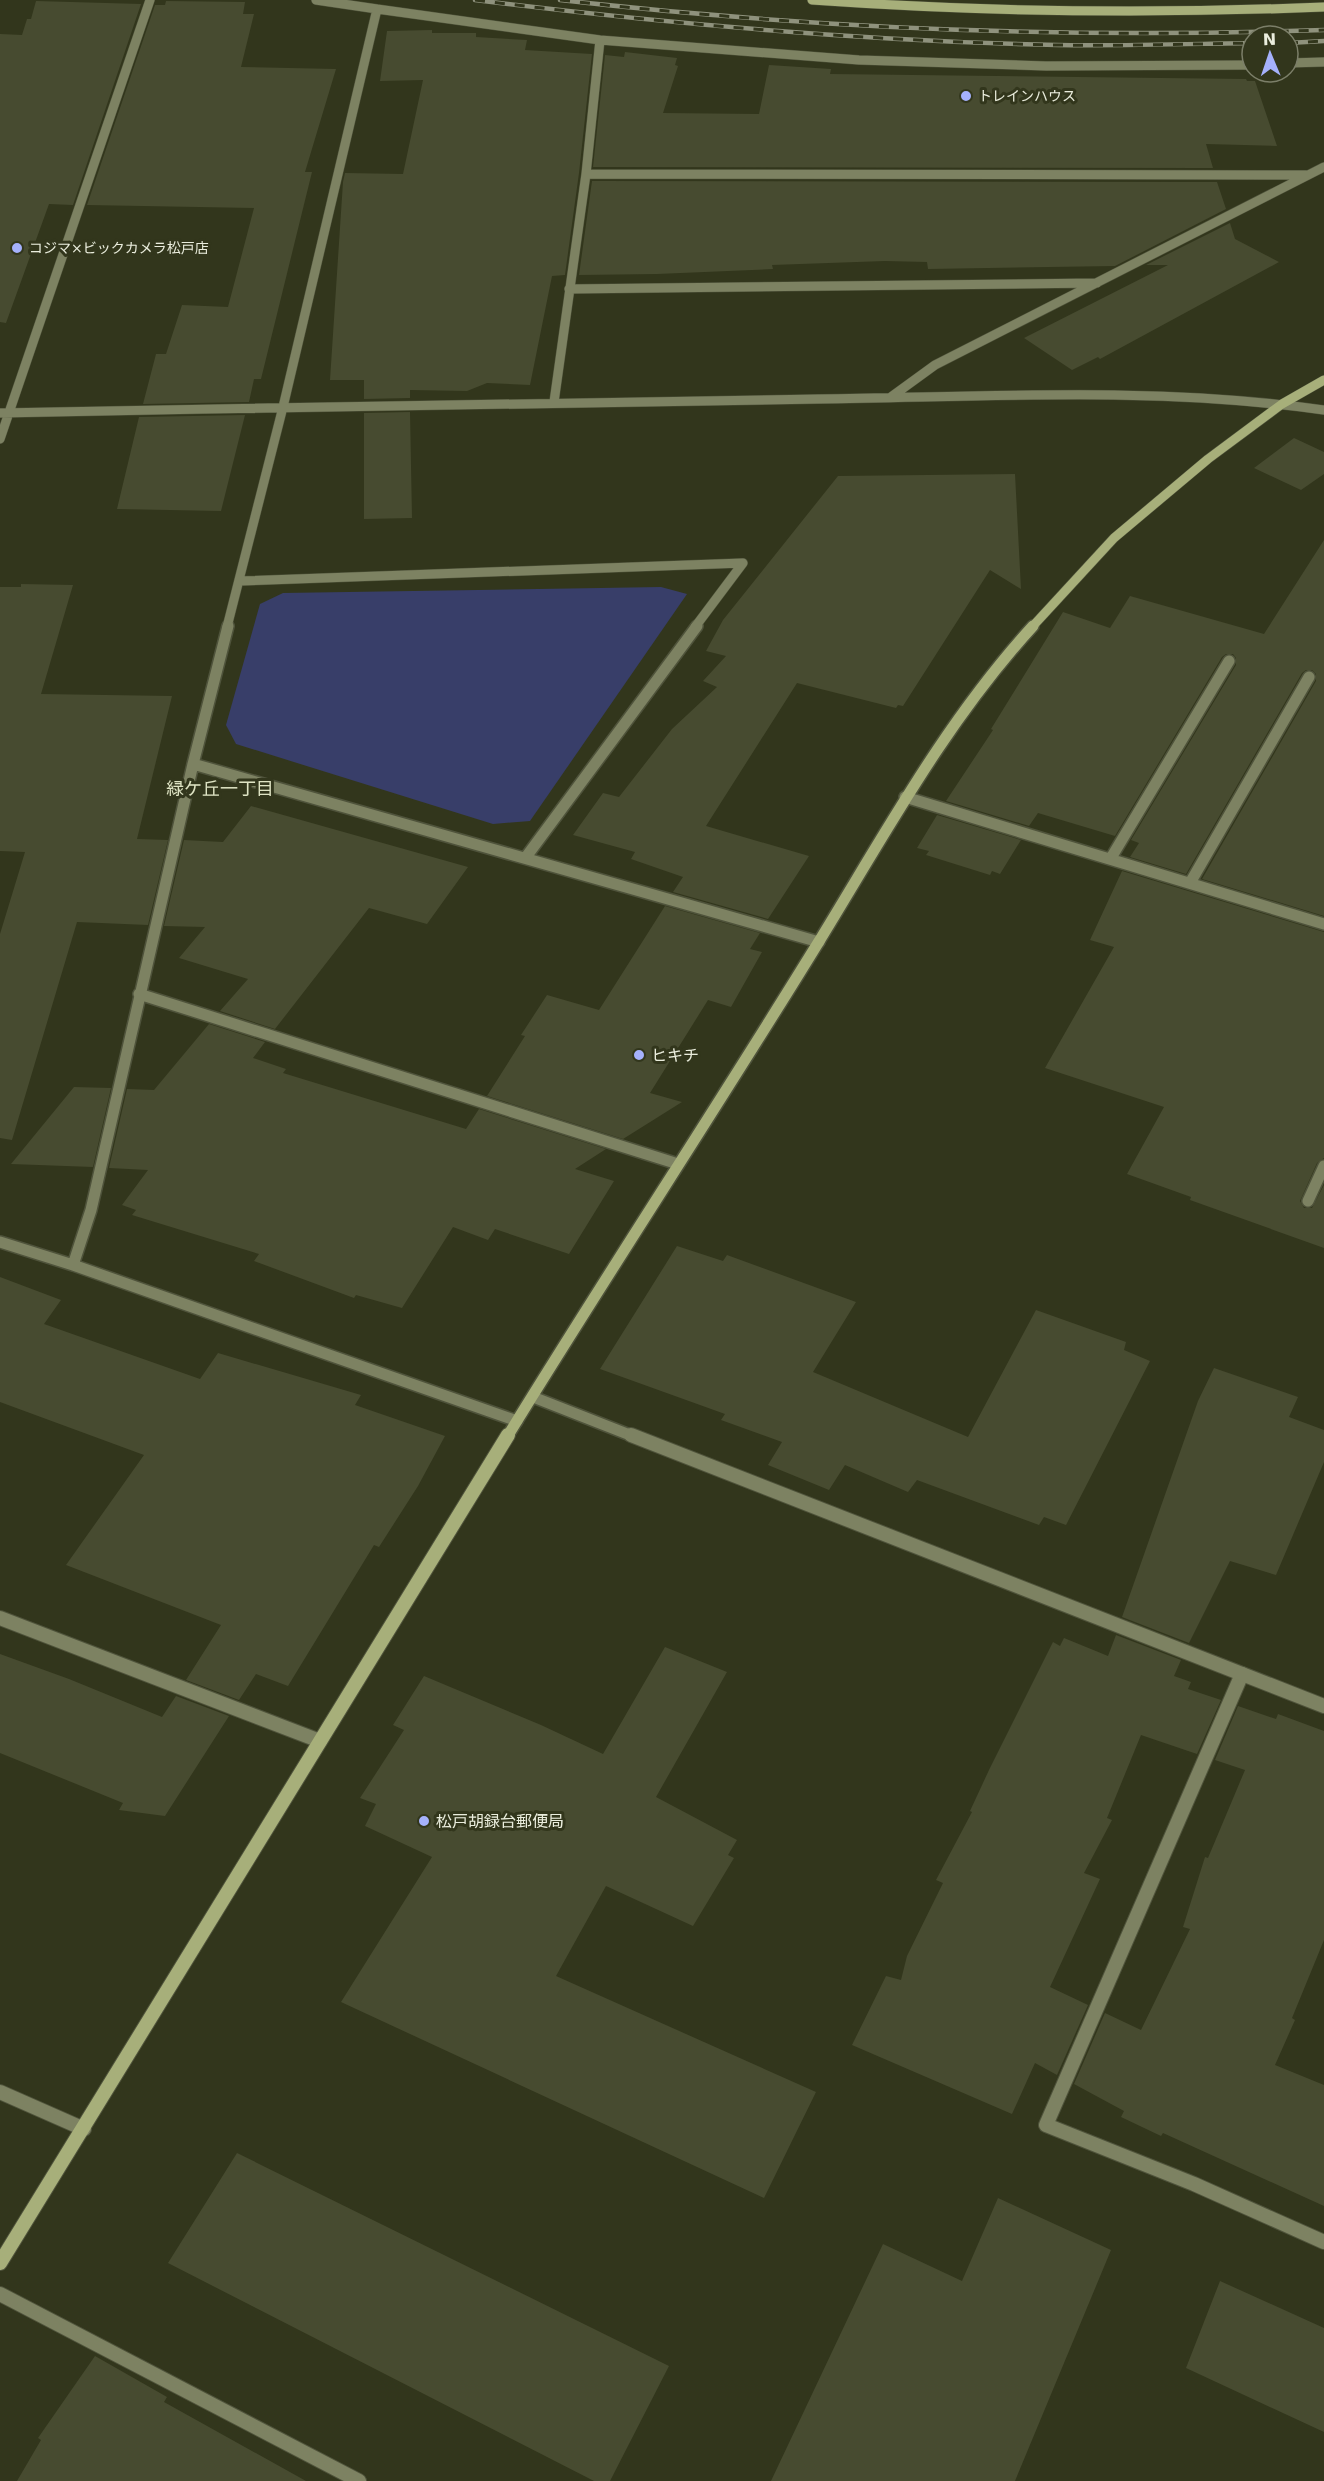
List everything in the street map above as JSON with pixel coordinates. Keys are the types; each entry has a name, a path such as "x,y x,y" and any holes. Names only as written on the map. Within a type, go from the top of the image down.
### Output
{"street":[{"path":"0,439 5,413 150,0"},
{"path":"316,0 600,40 858,60 1046,66 1240,65"},
{"path":"812,0 1008,11 1132,12 1324,7"},
{"path":"73,1265 91,1210 193,764 283,407 377,9"},
{"path":"554,402 586,174 600,40"},
{"path":"1300,63 1324,62"},
{"path":"891,397 935,365 1324,166"},
{"path":"586,174 1306,175"},
{"path":"569,290 1097,283"},
{"path":"0,2263 518,1421 819,942 905,797 1000,662 1114,538 1208,459 1282,404 1324,380"},
{"path":"5,413 554,402 1153,395 1197,396 1324,410"},
{"path":"240,581 743,563 526,857"},
{"path":"1111,858 1229,661"},
{"path":"1191,883 1309,677"},
{"path":"193,764 819,942"},
{"path":"905,797 1324,924"},
{"path":"139,994 678,1164"},
{"path":"1308,1201 1324,1166"},
{"path":"0,1242 73,1265 518,1421"},
{"path":"533,1397 1324,1706"},
{"path":"0,1618 320,1741"},
{"path":"1242,1674 1046,2125 1194,2184 1324,2242"},
{"path":"0,2092 84,2129"},
{"path":"0,2294 359,2481"}],"shaded area":[{"path":"661,587 687,594 530,821 493,824 236,744 226,725 260,604 283,593"}],"building":[{"path":"36,1 141,4 73,205 49,204 6,323 0,322 0,34 22,35 27,19 31,19"},
{"path":"166,1 245,2 243,14 254,14 241,67 336,69 305,172 312,172 261,379 254,379 249,402 143,404 156,354 166,354 182,305 228,307 254,208 87,205 155,5 165,5"},
{"path":"432,30 432,33 476,33 476,37 527,40 525,50 592,54 565,275 552,276 530,385 487,383 467,391 410,390 410,398 364,399 364,380 330,380 343,182 345,173 403,174 423,80 380,81 387,31"},
{"path":"625,52 677,58 675,65 678,66 663,113 759,114 769,65 831,69 830,74 1240,79 1240,84 1256,84 1277,146 1206,144 1213,168 593,167 605,55 624,57"},
{"path":"592,181 1217,182 1226,209 1115,266 928,269 927,262 885,261 772,265 773,269 579,275"},
{"path":"1230,223 1235,239 1279,262 1100,359 1098,357 1072,370 1024,338 1168,265 1146,265"},
{"path":"410,412 412,518 364,519 364,413"},
{"path":"245,415 221,511 117,509 139,417"},
{"path":"1294,438 1324,452 1324,474 1301,490 1254,468"},
{"path":"1015,474 1021,589 990,570 903,706 898,705 896,708 797,683 706,826 809,856 768,919 673,892 683,877 631,859 635,852 573,835 603,793 619,797 672,729 717,687 703,681 726,656 706,651 723,620 838,476"},
{"path":"1324,540 1324,916 1202,879 1316,681 1316,674 1312,670 1302,673 1186,874 1130,857 1139,843 1131,840 1236,665 1236,658 1233,654 1226,654 1222,657 1115,836 1038,813 1029,826 946,801 993,730 991,729 1063,612 1110,628 1130,596 1264,634"},
{"path":"21,584 73,585 41,694 172,696 137,839 168,840 148,925 77,922 12,1140 0,1138 0,934 25,852 0,851 0,587 21,587"},
{"path":"251,806 468,867 427,924 369,908 275,1029 220,1011 248,979 179,958 205,927 164,926 184,840 223,842"},
{"path":"937,815 1021,840 1000,874 992,871 990,875 926,855 929,851 917,848"},
{"path":"1122,871 1324,932 1324,1158 1317,1163 1300,1201 1304,1208 1312,1208 1324,1185 1324,1248 1190,1200 1191,1197 1127,1174 1164,1107 1045,1068 1114,947 1090,940"},
{"path":"665,906 760,933 750,949 762,952 731,1007 708,1000 650,1093 682,1102 623,1139 487,1096 525,1036 521,1035 547,995 599,1010"},
{"path":"209,1024 265,1042 253,1058 286,1069 283,1073 466,1129 479,1109 606,1149 575,1169 614,1181 569,1254 495,1229 488,1240 453,1227 402,1308 356,1295 354,1298 254,1261 259,1254 132,1215 136,1210 122,1205 148,1170 109,1168 127,1089 154,1090"},
{"path":"74,1087 111,1088 93,1167 11,1164"},
{"path":"677,1246 723,1261 727,1255 856,1302 813,1372 968,1437 1036,1310 1126,1342 1124,1350 1150,1361 1066,1525 1044,1517 1039,1525 917,1480 908,1492 845,1465 829,1490 768,1465 782,1442 721,1420 725,1414 600,1369"},
{"path":"0,1277 61,1300 44,1324 200,1379 218,1353 361,1395 355,1405 445,1436 418,1486 379,1547 374,1545 288,1686 256,1674 239,1700 186,1680 221,1625 66,1565 144,1455 0,1402"},
{"path":"1214,1368 1298,1397 1289,1417 1324,1430 1324,1462 1276,1575 1230,1561 1189,1643 1122,1617 1198,1401"},
{"path":"1116,1635 1181,1660 1174,1676 1191,1682 1188,1689 1221,1700 1197,1754 1141,1735 1107,1818 1112,1820 1084,1873 1100,1879 1050,1987 1088,2005 1057,2075 1035,2063 1012,2114 852,2045 886,1976 901,1980 907,1956 943,1883 936,1880 972,1812 970,1811 989,1770 1053,1642 1060,1646 1064,1638 1108,1656"},
{"path":"665,1647 727,1672 656,1797 737,1840 728,1855 734,1858 693,1926 606,1886 556,1976 816,2092 764,2198 341,2002 432,1857 365,1826 376,1804 360,1798 404,1730 393,1725 424,1676 541,1725 603,1754"},
{"path":"0,1654 162,1717 176,1696 229,1716 165,1816 119,1810 123,1803 0,1753"},
{"path":"1238,1706 1276,1719 1278,1714 1324,1731 1324,1940 1292,2018 1295,2020 1275,2065 1324,2085 1324,2206 1163,2133 1161,2136 1121,2117 1124,2111 1074,2084 1105,2013 1141,2030 1190,1929 1183,1927 1205,1857 1208,1858 1245,1770 1215,1760"},
{"path":"237,2153 669,2366 610,2481 594,2481 168,2263"},
{"path":"998,2198 1111,2250 1015,2481 771,2481 883,2244 962,2281"},
{"path":"1220,2281 1324,2328 1324,2432 1186,2368"},
{"path":"95,2356 167,2397 164,2402 306,2481 17,2481 41,2440 38,2438"}],"railway":[{"path":"475,0 693,24 911,40 1081,45 1240,43"},
{"path":"560,0 752,18 942,29 1132,33 1324,30"},
{"path":"1300,42 1324,41"}],"place":[{"name":"トレインハウス","path":"966,96"},
{"name":"コジマ×ビックカメラ松戸店","path":"17,248"},
{"name":"ヒキチ","path":"639,1055"},
{"name":"松戸胡録台郵便局","path":"424,1821"}],"district":[{"name":"緑ケ丘一丁目","path":"220,789"}]}
